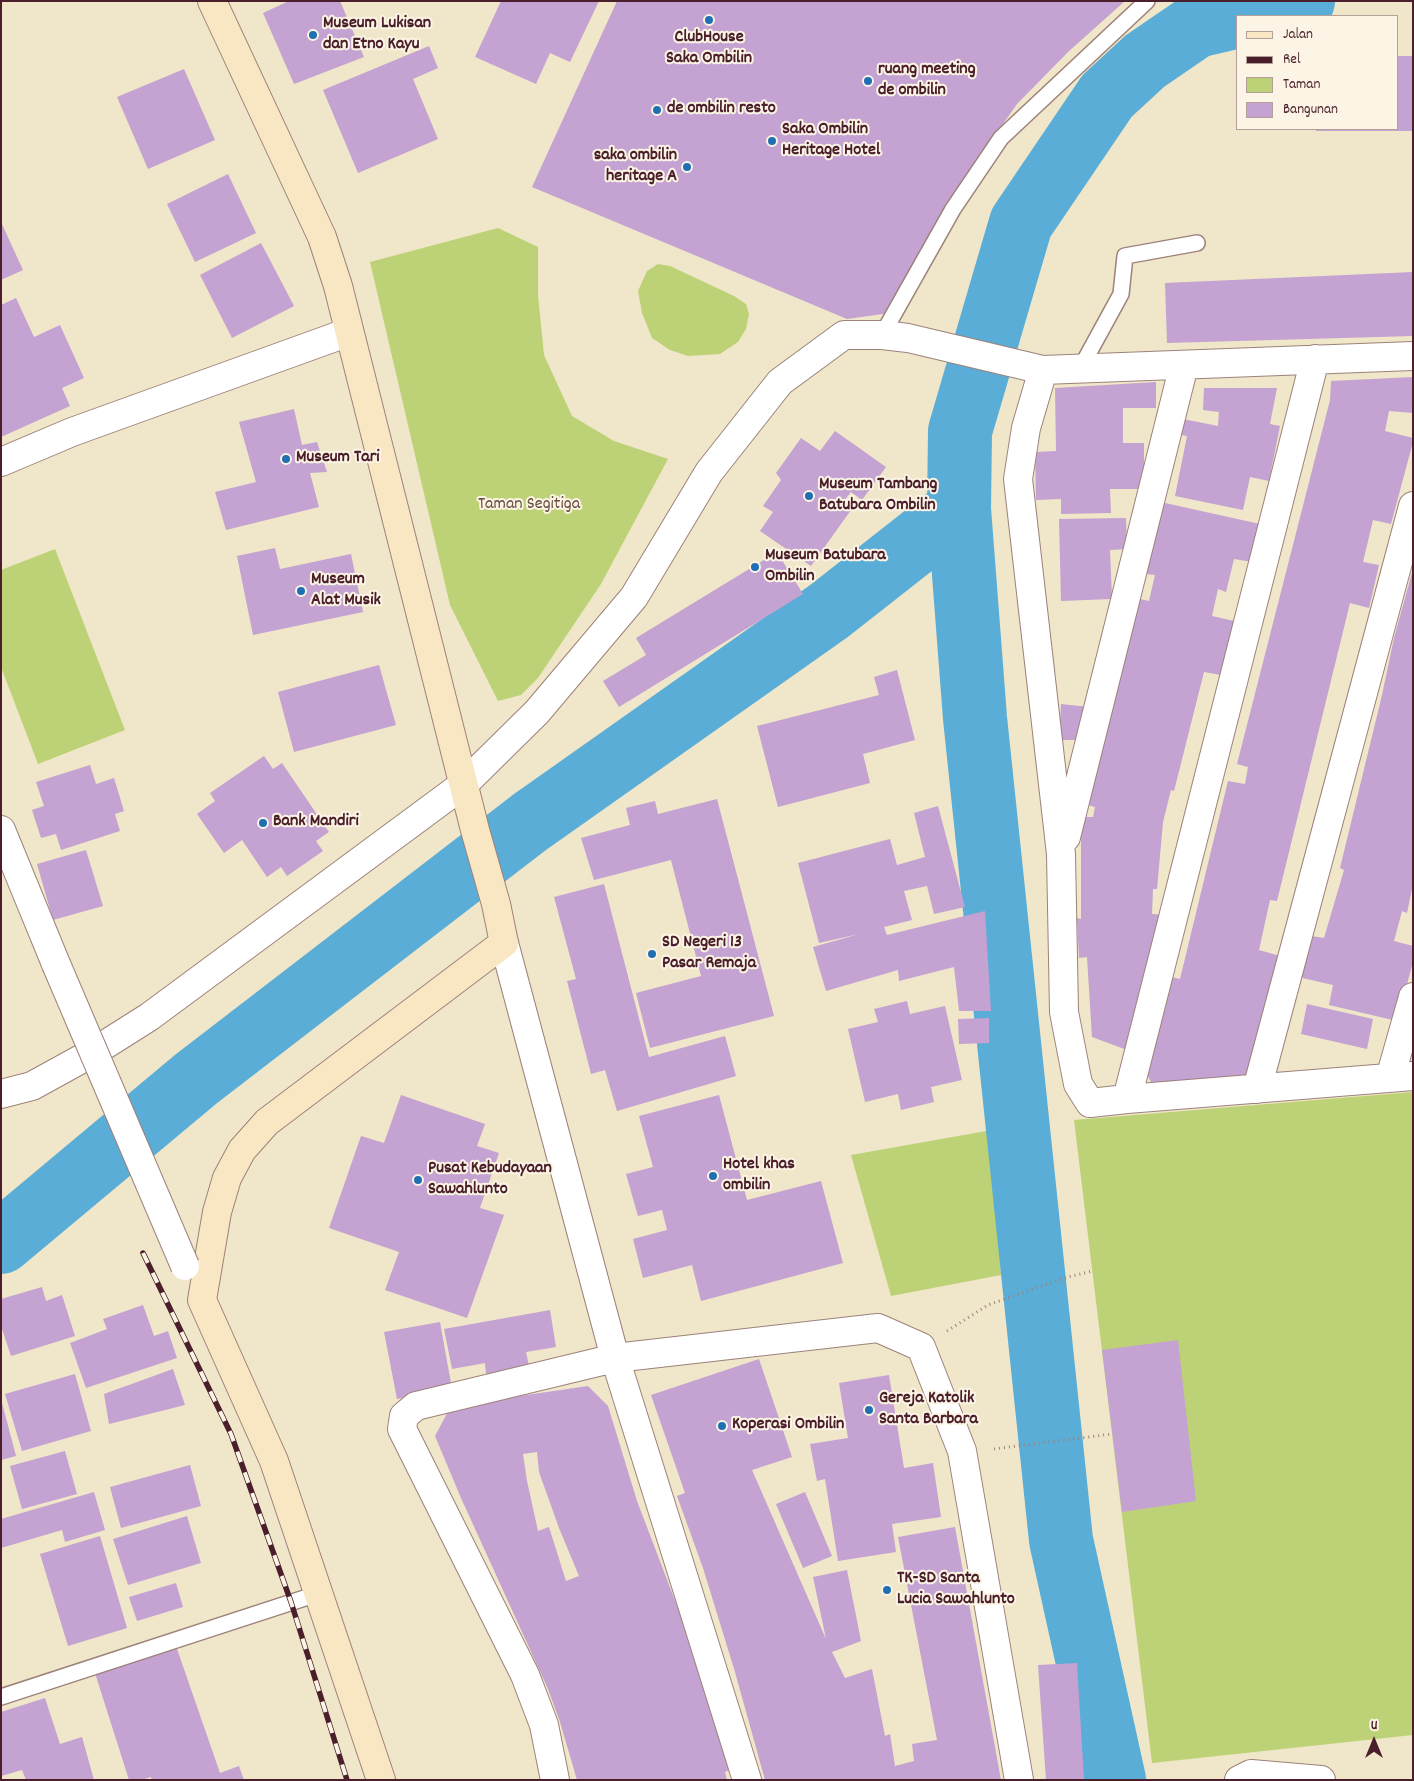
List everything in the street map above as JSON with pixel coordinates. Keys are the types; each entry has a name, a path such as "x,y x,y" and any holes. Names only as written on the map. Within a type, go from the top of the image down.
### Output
{"main road":[{"path":"212,1 322,237 338,286 475,830 490,881 504,943 267,1122 242,1150 227,1178 217,1212 202,1300 274,1461 382,1780"}],"street":[{"path":"1,462 72,432 349,332"},
{"path":"1,1094 32,1086 92,1053 149,1017 464,784 537,712 634,596 708,472 780,382 844,335 895,337 1032,368 1080,369 1413,356"},
{"path":"1127,1099 1315,359"},
{"path":"1061,854 1184,365"},
{"path":"1032,368 1026,428 1018,479 1061,854 1064,1012 1078,1084 1090,1103 1401,1077 1413,997"},
{"path":"1257,1089 1413,506"},
{"path":"1,830 185,1266 202,1300"},
{"path":"504,943 615,1358 747,1780"},
{"path":"555,1780 544,1726 525,1676 402,1429 404,1416 416,1406 615,1358 878,1328 921,1347 962,1451 1019,1780"},
{"path":"1239,1780 1251,1774 1320,1780"}],"lane":[{"path":"895,337 953,209 1001,138 1147,1"},
{"path":"1080,369 1121,294 1125,256 1197,243"},
{"path":"1,1697 318,1594"}],"path":[{"path":"921,1347 988,1305 1068,1277 1092,1271"},
{"path":"1012,1447 1084,1436 1112,1434"}],"green space":[{"name":"Taman Segitiga","path":"498,228 538,247 538,295 544,355 572,416 614,441 668,459 601,584 538,678 521,695 498,701 450,605 370,262"},
{"path":"658,264 670,266 734,296 746,304 749,314 746,329 738,342 720,354 688,356 670,350 652,338 642,313 638,291 647,271"},
{"path":"55,549 125,730 38,764 1,667 1,570"},
{"path":"1413,1092 1413,1735 1152,1763 1074,1120"},
{"path":"992,1130 1001,1275 891,1296 851,1155"}],"building":[{"name":"Museum Lukisan dan Etno Kayu","path":"289,1 340,1 364,57 294,84 263,13"},
{"path":"501,1 599,1 570,62 550,53 536,84 475,57"},
{"name":"Saka Ombilin Heritage Hotel","path":"617,1 1125,1 1068,52 1017,104 965,178 909,301 883,314 847,319 532,187"},
{"path":"429,46 438,68 413,79 438,139 358,173 323,90"},
{"path":"1399,56 1413,56 1413,131 1316,131 1399,130"},
{"path":"184,69 215,140 148,169 117,97"},
{"path":"228,174 256,233 195,262 167,204"},
{"path":"1,222 23,270 1,280"},
{"path":"261,243 294,306 232,338 200,275"},
{"path":"1413,272 1413,336 1167,343 1165,283"},
{"path":"16,298 34,337 60,325 84,378 62,388 70,406 1,437 1,305"},
{"path":"1413,377 1413,413 1389,411 1385,431 1413,438 1413,442 1391,524 1373,520 1363,562 1379,565 1369,608 1350,603 1277,901 1270,900 1259,950 1280,956 1248,1080 1151,1082 1142,1065 1164,975 1180,979 1228,781 1245,784 1248,767 1237,764 1330,400 1331,381"},
{"path":"1156,382 1156,408 1123,408 1123,443 1144,443 1144,489 1110,489 1111,513 1061,514 1061,499 1036,500 1035,452 1056,451 1055,388"},
{"path":"1204,388 1277,388 1270,424 1280,426 1269,481 1250,477 1243,510 1175,496 1187,436 1175,434 1178,418 1218,426 1219,412 1203,410"},
{"name":"Museum Tari","path":"294,409 302,445 317,442 327,472 310,473 319,507 226,530 215,492 256,482 239,422"},
{"name":"Museum Tambang Batubara Ombilin","path":"835,431 886,467 862,500 851,492 840,506 851,510 811,566 760,531 773,512 763,506 781,480 776,473 801,438 820,451"},
{"path":"1156,501 1260,524 1252,562 1234,559 1226,592 1218,589 1212,616 1234,621 1221,675 1204,672 1174,791 1171,790 1163,822 1157,889 1153,889 1152,914 1166,915 1127,1050 1092,1037 1087,957 1079,958 1077,918 1081,919 1081,817 1093,817 1095,807 1087,805 1131,597 1149,601 1155,575 1146,574 1153,545"},
{"path":"1126,518 1127,549 1110,550 1112,599 1061,601 1059,519"},
{"name":"Museum Alat Musik","path":"275,548 280,569 351,554 363,612 253,635 237,556"},
{"path":"777,552 803,594 619,707 603,681 646,655 636,638"},
{"path":"1413,569 1413,884 1407,913 1402,911 1394,941 1413,946 1413,962 1397,1021 1329,1005 1333,985 1298,977 1306,935 1324,938 1344,870 1340,868 1394,638"},
{"path":"379,665 396,725 294,752 278,692"},
{"path":"897,670 915,740 863,754 870,783 778,807 757,726 879,695 874,677"},
{"path":"1061,704 1089,707 1086,740 1059,740"},
{"name":"Bank Mandiri","path":"264,756 273,769 282,763 329,832 316,841 323,851 287,876 281,867 267,877 242,840 224,853 197,814 215,801 210,793"},
{"path":"90,765 96,784 114,778 124,811 115,814 120,831 61,850 56,834 41,838 32,810 44,806 36,782"},
{"path":"717,799 774,1016 650,1048 636,993 701,976 671,860 594,880 581,838 630,825 626,808 655,801 658,814"},
{"path":"938,806 965,907 934,914 927,886 904,891 912,920 884,927 887,935 985,911 991,1011 959,1011 954,967 899,981 898,970 826,991 813,947 859,934 819,943 798,863 890,839 897,865 925,857 914,813"},
{"path":"86,850 103,906 53,920 37,864"},
{"path":"604,884 649,1057 725,1036 736,1076 617,1111 605,1070 591,1074 567,981 576,979 554,897"},
{"path":"907,1001 910,1014 945,1006 962,1080 931,1087 934,1102 901,1110 898,1094 865,1102 848,1029 878,1022 874,1009"},
{"path":"1307,1004 1373,1019 1367,1049 1301,1034"},
{"path":"989,1018 989,1043 959,1044 958,1019"},
{"name":"Pusat Kebudayaan Sawahlunto","path":"401,1095 485,1124 477,1146 499,1153 480,1208 504,1215 467,1318 385,1290 399,1252 329,1228 361,1136 384,1143"},
{"path":"719,1095 747,1200 821,1181 843,1263 701,1301 692,1265 643,1278 633,1239 667,1230 662,1210 638,1216 626,1174 653,1167 639,1116"},
{"path":"42,1287 46,1301 62,1295 75,1336 11,1356 1,1326 1,1299"},
{"path":"143,1305 154,1336 168,1331 177,1358 86,1388 70,1343 107,1329 103,1319"},
{"path":"550,1310 556,1347 526,1352 529,1366 486,1374 485,1363 452,1369 444,1329"},
{"path":"440,1322 452,1389 397,1399 384,1332"},
{"path":"1178,1340 1196,1501 1122,1512 1102,1350"},
{"path":"759,1359 792,1457 752,1470 826,1639 813,1577 847,1570 861,1641 832,1652 845,1678 872,1669 885,1736 890,1734 895,1766 914,1761 912,1744 937,1740 898,1537 955,1527 1001,1780 765,1780 735,1672 703,1568 677,1496 685,1493 651,1395"},
{"path":"173,1369 185,1405 109,1424 104,1394"},
{"path":"75,1374 91,1431 22,1451 5,1394"},
{"path":"889,1375 904,1468 933,1463 941,1517 892,1524 896,1552 838,1561 825,1479 817,1481 810,1444 848,1438 839,1383"},
{"path":"588,1386 608,1406 637,1501 687,1632 730,1770 725,1772 727,1780 577,1780 548,1689 461,1498 435,1436 451,1406","holes":["537,1452 539,1472 579,1576 566,1581 549,1527 538,1531 523,1454"]},
{"path":"1,1399 16,1456 1,1460"},
{"path":"65,1451 77,1494 22,1509 10,1466"},
{"path":"190,1465 201,1506 121,1528 110,1487"},
{"path":"94,1492 105,1530 65,1542 62,1530 1,1548 1,1519"},
{"path":"805,1492 832,1556 803,1568 776,1504"},
{"path":"187,1516 201,1563 128,1585 113,1539"},
{"path":"100,1536 127,1628 68,1646 40,1554"},
{"path":"176,1583 183,1607 137,1621 129,1597"},
{"path":"176,1646 220,1773 239,1766 244,1780 152,1780 151,1777 141,1780 129,1780 95,1673"},
{"path":"1077,1663 1084,1780 1046,1780 1038,1665"},
{"path":"45,1698 60,1744 82,1737 94,1780 26,1780 22,1770 1,1776 1,1712"}],"waterway":[{"path":"1243,15 1303,1"},
{"path":"1114,1780 1061,1540 975,718 959,509 960,431 1021,223 1107,96 1145,61 1196,26 1236,17"},
{"path":"1,1242 196,1079 530,822 829,611 959,509"}],"railway":[{"path":"143,1253 231,1434 291,1602 347,1780"}],"place":[{"name":"ClubHouse Saka Ombilin","path":"709,20"},
{"name":"Museum Lukisan dan Etno Kayu","path":"313,35"},
{"name":"ruang meeting de ombilin","path":"868,81"},
{"name":"de ombilin resto","path":"657,110"},
{"name":"Saka Ombilin Heritage Hotel","path":"772,141"},
{"name":"saka ombilin heritage A","path":"687,167"},
{"name":"Museum Tari","path":"286,459"},
{"name":"Museum Tambang Batubara Ombilin","path":"809,496"},
{"name":"Museum Batubara Ombilin","path":"755,567"},
{"name":"Museum Alat Musik","path":"301,591"},
{"name":"Bank Mandiri","path":"263,823"},
{"name":"SD Negeri 13 Pasar Remaja","path":"652,954"},
{"name":"Hotel khas ombilin","path":"713,1176"},
{"name":"Pusat Kebudayaan Sawahlunto","path":"418,1180"},
{"name":"Gereja Katolik Santa Barbara","path":"869,1410"},
{"name":"Koperasi Ombilin","path":"722,1426"},
{"name":"TK-SD Santa Lucia Sawahlunto","path":"887,1590"}]}
